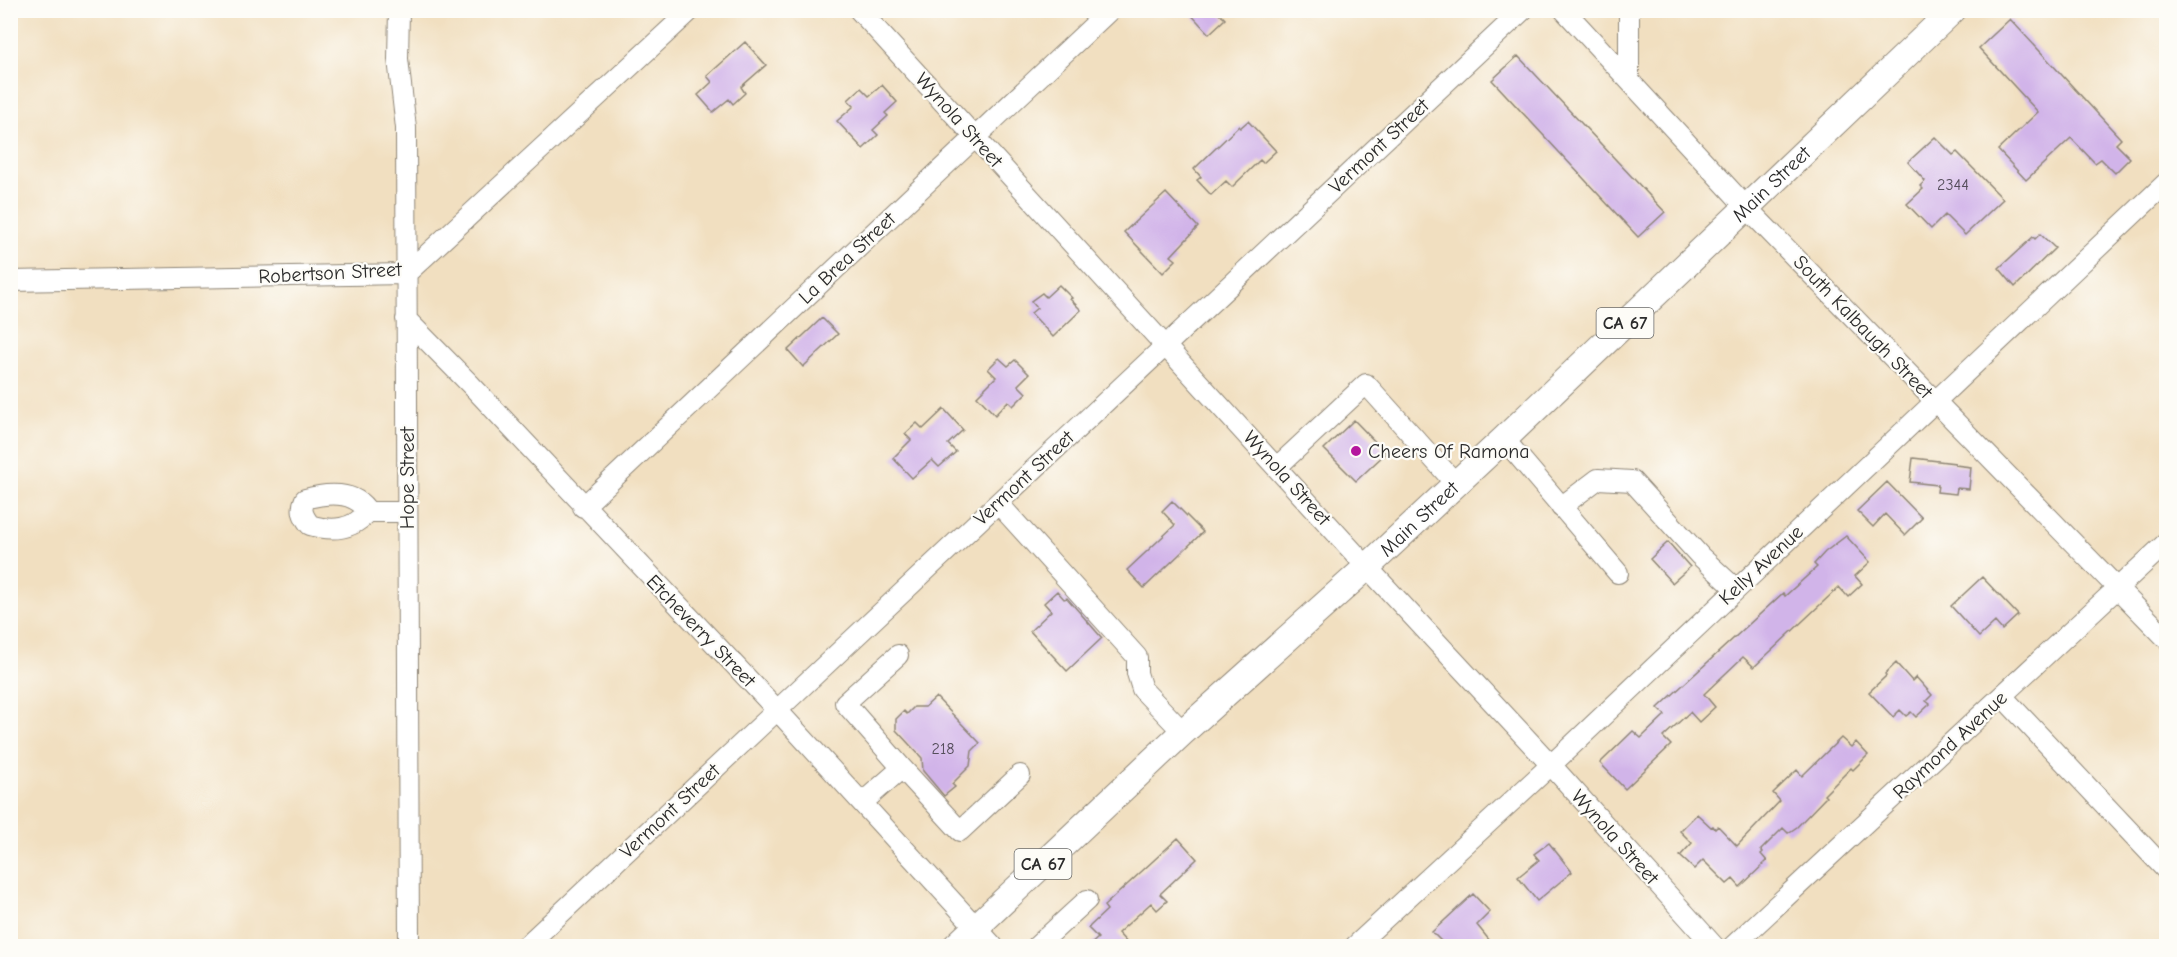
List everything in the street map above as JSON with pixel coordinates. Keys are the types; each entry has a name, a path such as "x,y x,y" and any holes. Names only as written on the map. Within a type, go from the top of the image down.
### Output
{"main road":[{"name":"Main Street","path":"956,946 1182,732 1367,567 1504,439 1953,10"}],"street":[{"name":"Hope Street","path":"399,10 398,58 406,128 409,946"},
{"name":"Robertson Street","path":"10,281 406,274 691,10"},
{"name":"Wynola Street","path":"859,10 1714,946"},
{"name":"La Brea Street","path":"584,507 1110,10"},
{"name":"Vermont Street","path":"526,946 1523,10"},
{"name":"South Kalbaugh Street","path":"1564,10 1746,207 2166,638"},
{"path":"1627,13 1629,80"},
{"name":"Kelly Avenue","path":"1356,946 1551,765 2166,183"},
{"name":"Etcheverry Street","path":"406,319 777,710 993,946"},
{"path":"1277,467 1366,384 1456,484"},
{"path":"1504,439 1618,573"},
{"path":"1561,507 1598,479 1632,481 1700,556 1736,589"},
{"path":"998,503 1137,657 1137,673 1142,689 1182,732"},
{"path":"368,512 407,512"},
{"name":"Raymond Avenue","path":"1733,946 2166,543"},
{"path":"898,655 844,703 960,831 1020,775"},
{"path":"2002,696 2166,870"},
{"path":"862,803 902,768"},
{"path":"1037,946 1087,900"}],"building":[{"path":"1187,10 1216,10 1225,19 1209,34"},
{"path":"2010,19 2121,139 2116,144 2130,158 2115,173 2101,159 2095,163 2071,138 2026,180 1998,150 2038,112 1979,48"},
{"path":"745,42 766,65 741,87 745,93 733,104 729,99 713,112 698,95 712,82 707,76"},
{"path":"1518,56 1665,212 1638,237 1492,80"},
{"path":"882,85 897,102 885,113 888,116 873,130 878,135 863,149 837,121 854,106 848,100 861,88 869,96"},
{"path":"1248,121 1276,151 1263,163 1260,160 1232,187 1226,181 1211,195 1197,180 1201,177 1194,169 1239,126 1240,128"},
{"path":"1935,137 1953,155 1957,152 2003,199 1965,235 1945,215 1931,229 1907,204 1923,189 1920,186 1925,181 1908,162"},
{"path":"1166,193 1198,227 1171,256 1176,260 1163,273 1124,232"},
{"path":"2040,234 2055,248 2015,287 1999,268 2033,237 2035,239"},
{"path":"1059,285 1081,310 1053,337 1031,313 1037,308 1031,301 1042,293 1046,297"},
{"path":"822,318 838,334 803,367 788,350"},
{"path":"999,358 1008,366 1015,360 1029,374 1018,385 1026,393 1013,406 1008,401 995,415 977,396 996,377 988,369"},
{"path":"944,409 963,430 948,444 956,452 939,467 932,460 912,478 893,458 911,440 905,434 917,423 923,429"},
{"path":"1354,420 1386,453 1356,481 1324,449"},
{"path":"1913,458 1971,467 1969,489 1957,488 1956,494 1937,492 1938,485 1910,482"},
{"path":"1887,482 1922,518 1905,535 1885,514 1873,527 1857,511"},
{"path":"1172,501 1203,532 1144,588 1127,570 1175,525 1162,511"},
{"path":"1846,536 1870,562 1855,576 1862,584 1848,597 1839,587 1754,667 1743,657 1704,694 1715,707 1699,722 1690,712 1663,737 1671,745 1625,789 1600,763 1633,731 1641,738 1665,715 1658,708 1783,593 1785,596 1817,567 1814,564 1825,552"},
{"path":"1668,542 1690,567 1672,583 1650,559"},
{"path":"1982,577 2018,615 2002,630 1995,622 1979,637 1951,606"},
{"path":"1057,591 1064,599 1067,598 1102,638 1067,671 1030,631 1051,611 1044,603"},
{"path":"1896,663 1912,681 1916,677 1932,695 1926,701 1930,704 1916,717 1911,712 1906,716 1900,710 1893,717 1869,692"},
{"path":"936,697 980,743 972,751 970,766 952,784 955,787 944,796 923,771 922,758 896,730 896,719 904,711 907,714 914,707 925,707"},
{"path":"1841,738 1851,747 1856,742 1868,755 1853,770 1851,768 1824,795 1826,797 1797,827 1788,833 1783,828 1761,850 1763,852 1761,854 1767,861 1740,887 1733,879 1727,884 1703,860 1694,869 1680,856 1692,843 1680,831 1697,814 1711,827 1715,829 1718,826 1737,846 1780,801 1773,793 1797,770 1802,776"},
{"path":"1178,838 1197,859 1160,894 1167,901 1157,910 1151,903 1118,933 1130,946 1089,946 1098,938 1088,928 1107,910 1104,906"},
{"path":"1549,843 1572,872 1537,901 1518,877 1539,860 1534,854"},
{"path":"1473,894 1490,912 1477,925 1494,946 1446,946 1432,932"}],"place":[{"name":"Cheers Of Ramona","path":"1356,451"}]}
